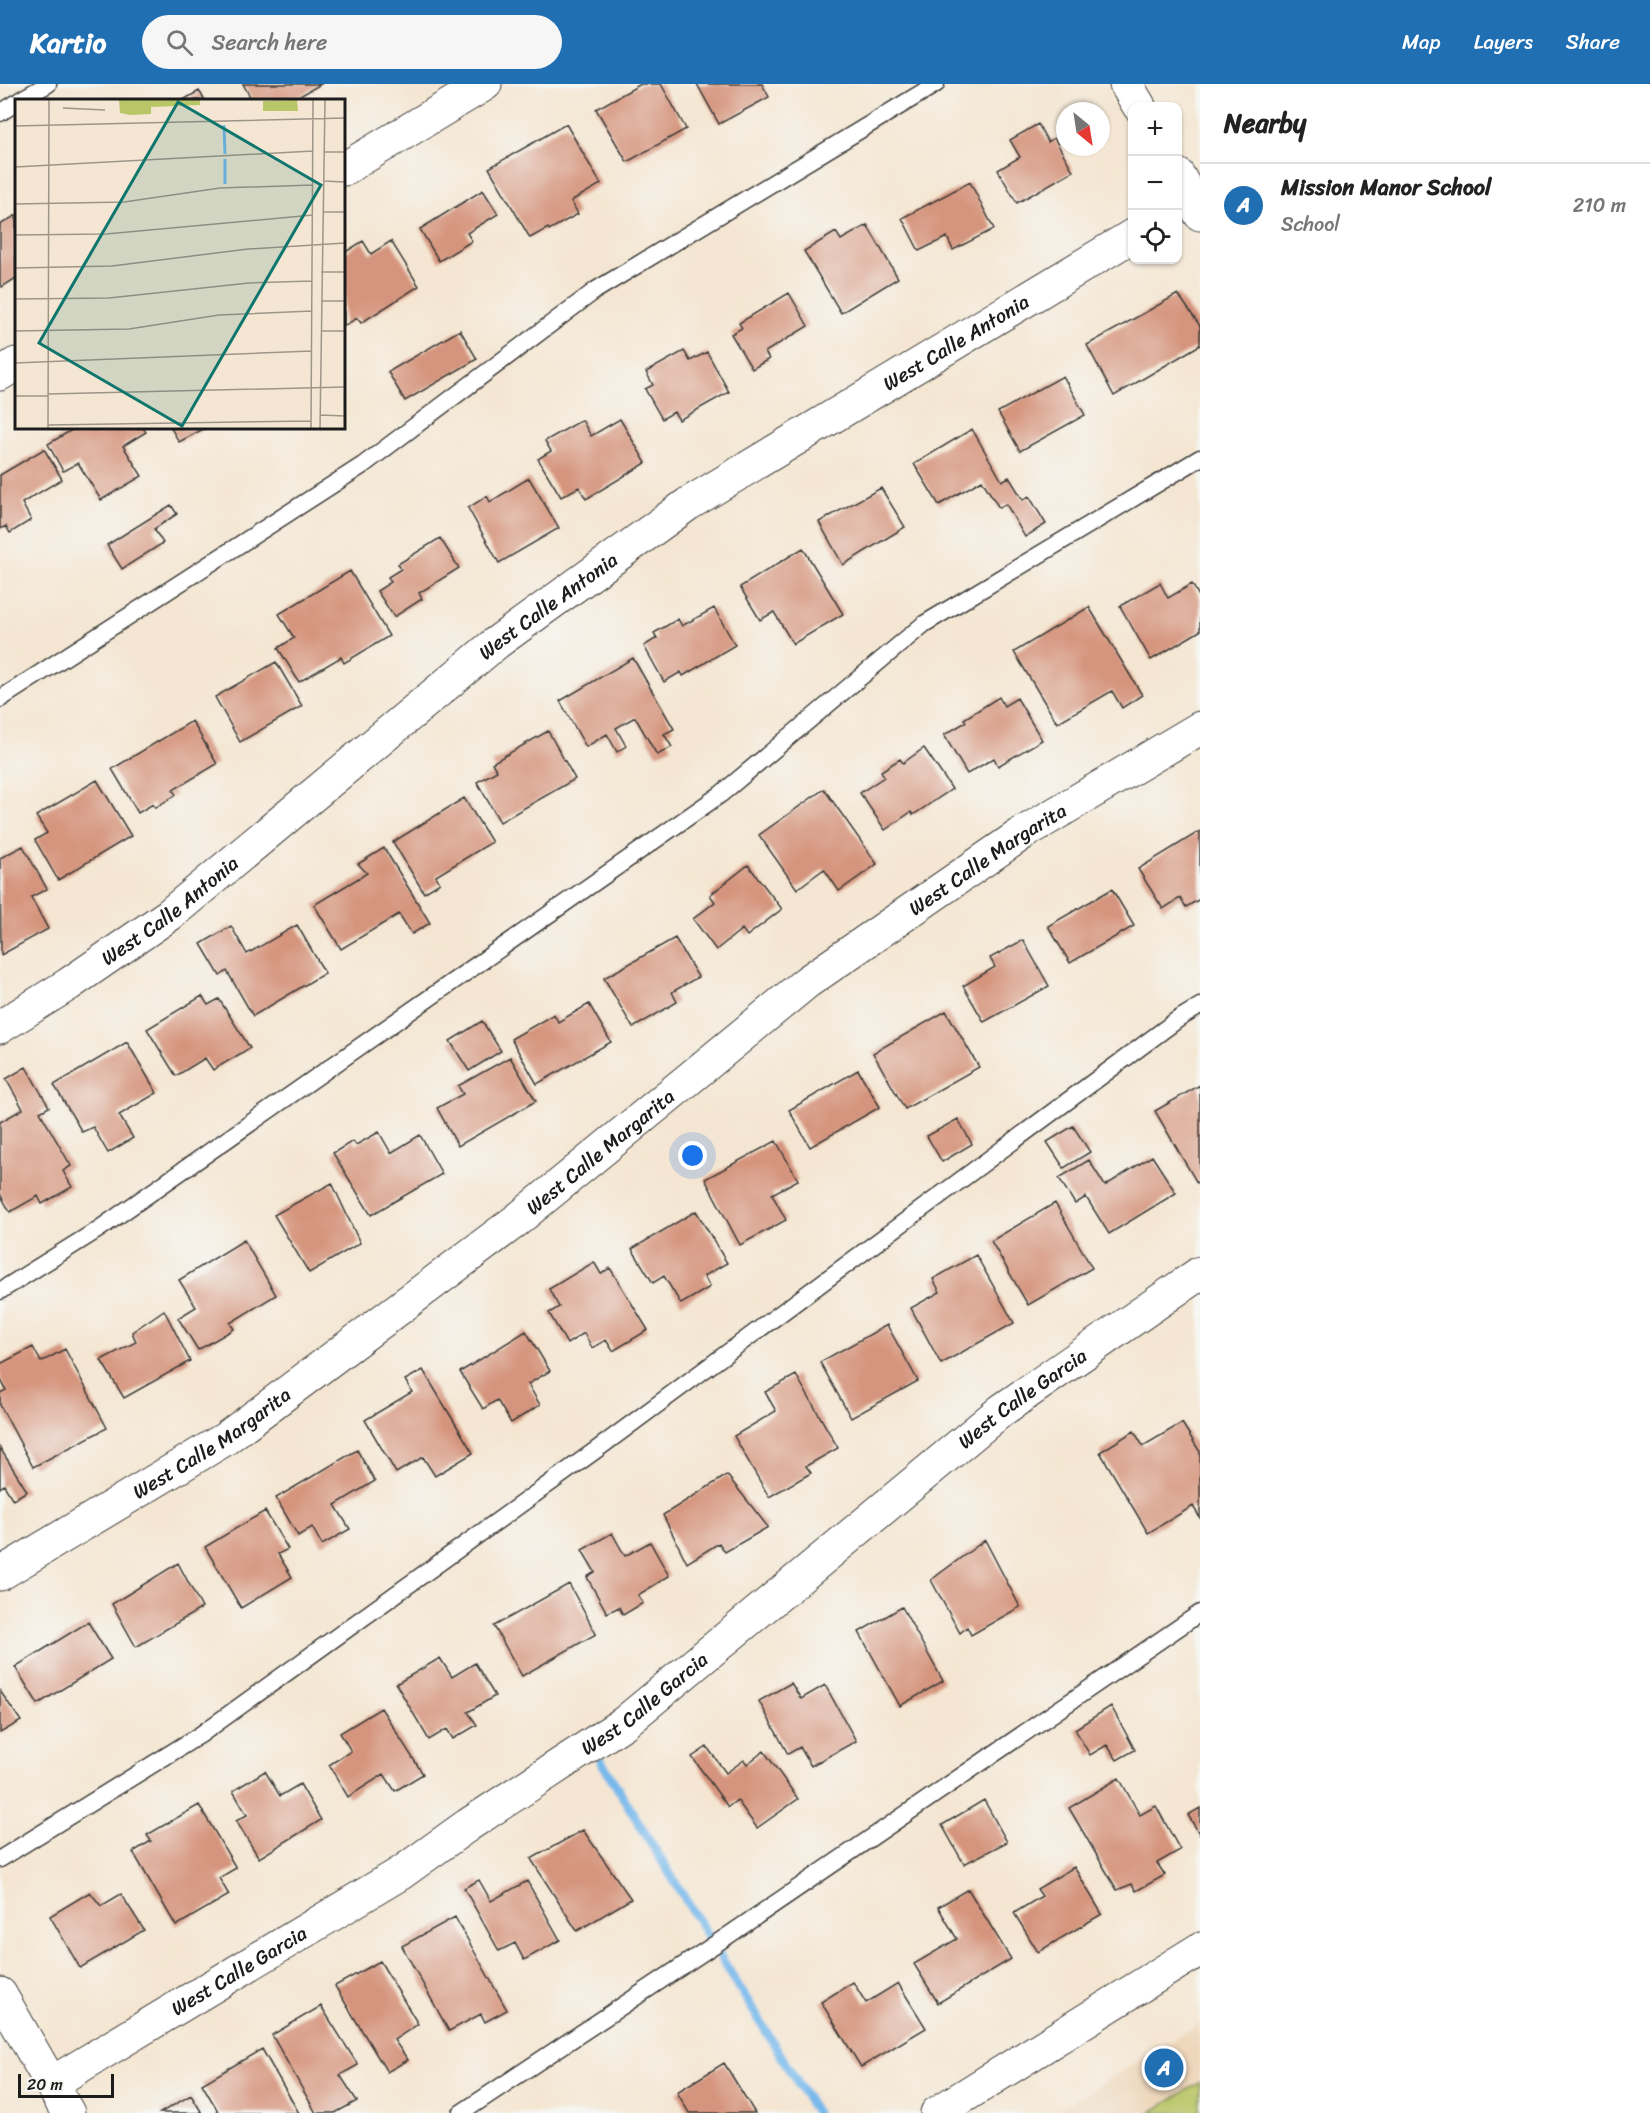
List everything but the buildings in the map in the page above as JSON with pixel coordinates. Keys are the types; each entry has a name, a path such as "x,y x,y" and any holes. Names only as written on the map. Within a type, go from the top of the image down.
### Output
{"street":[{"path":"345,168 485,84"},
{"path":"1126,84 1137,102"},
{"name":"West Calle Antonia","path":"0,1027 69,984 169,915 496,643 688,504 1128,238"},
{"path":"0,374 15,365"},
{"name":"West Calle Margarita","path":"0,1574 225,1439 517,1220 807,982 1023,833 1200,728"},
{"name":"West Calle Garcia","path":"52,2083 401,1873 468,1825 624,1724 1002,1410 1200,1272"},
{"path":"937,2113 1200,1948"},
{"path":"0,1994 68,2113"}],"lane":[{"path":"23,99 48,84"},
{"path":"0,699 363,465 596,290 936,84"},
{"path":"0,112 15,104"},
{"path":"0,1291 99,1229 721,794 924,624 1200,458"},
{"path":"0,1859 200,1735 586,1457 1177,1020 1200,1006"},
{"path":"461,2113 726,1936 1200,1613"}],"shaded area":[{"path":"1200,2023 1200,2113 1054,2113"}],"green space":[{"path":"1200,2082 1200,2113 1150,2113"}],"waterway":[{"path":"601,1761 816,2113"}],"place":[{"name":"Mission Manor School","path":"1164,2068"}]}
